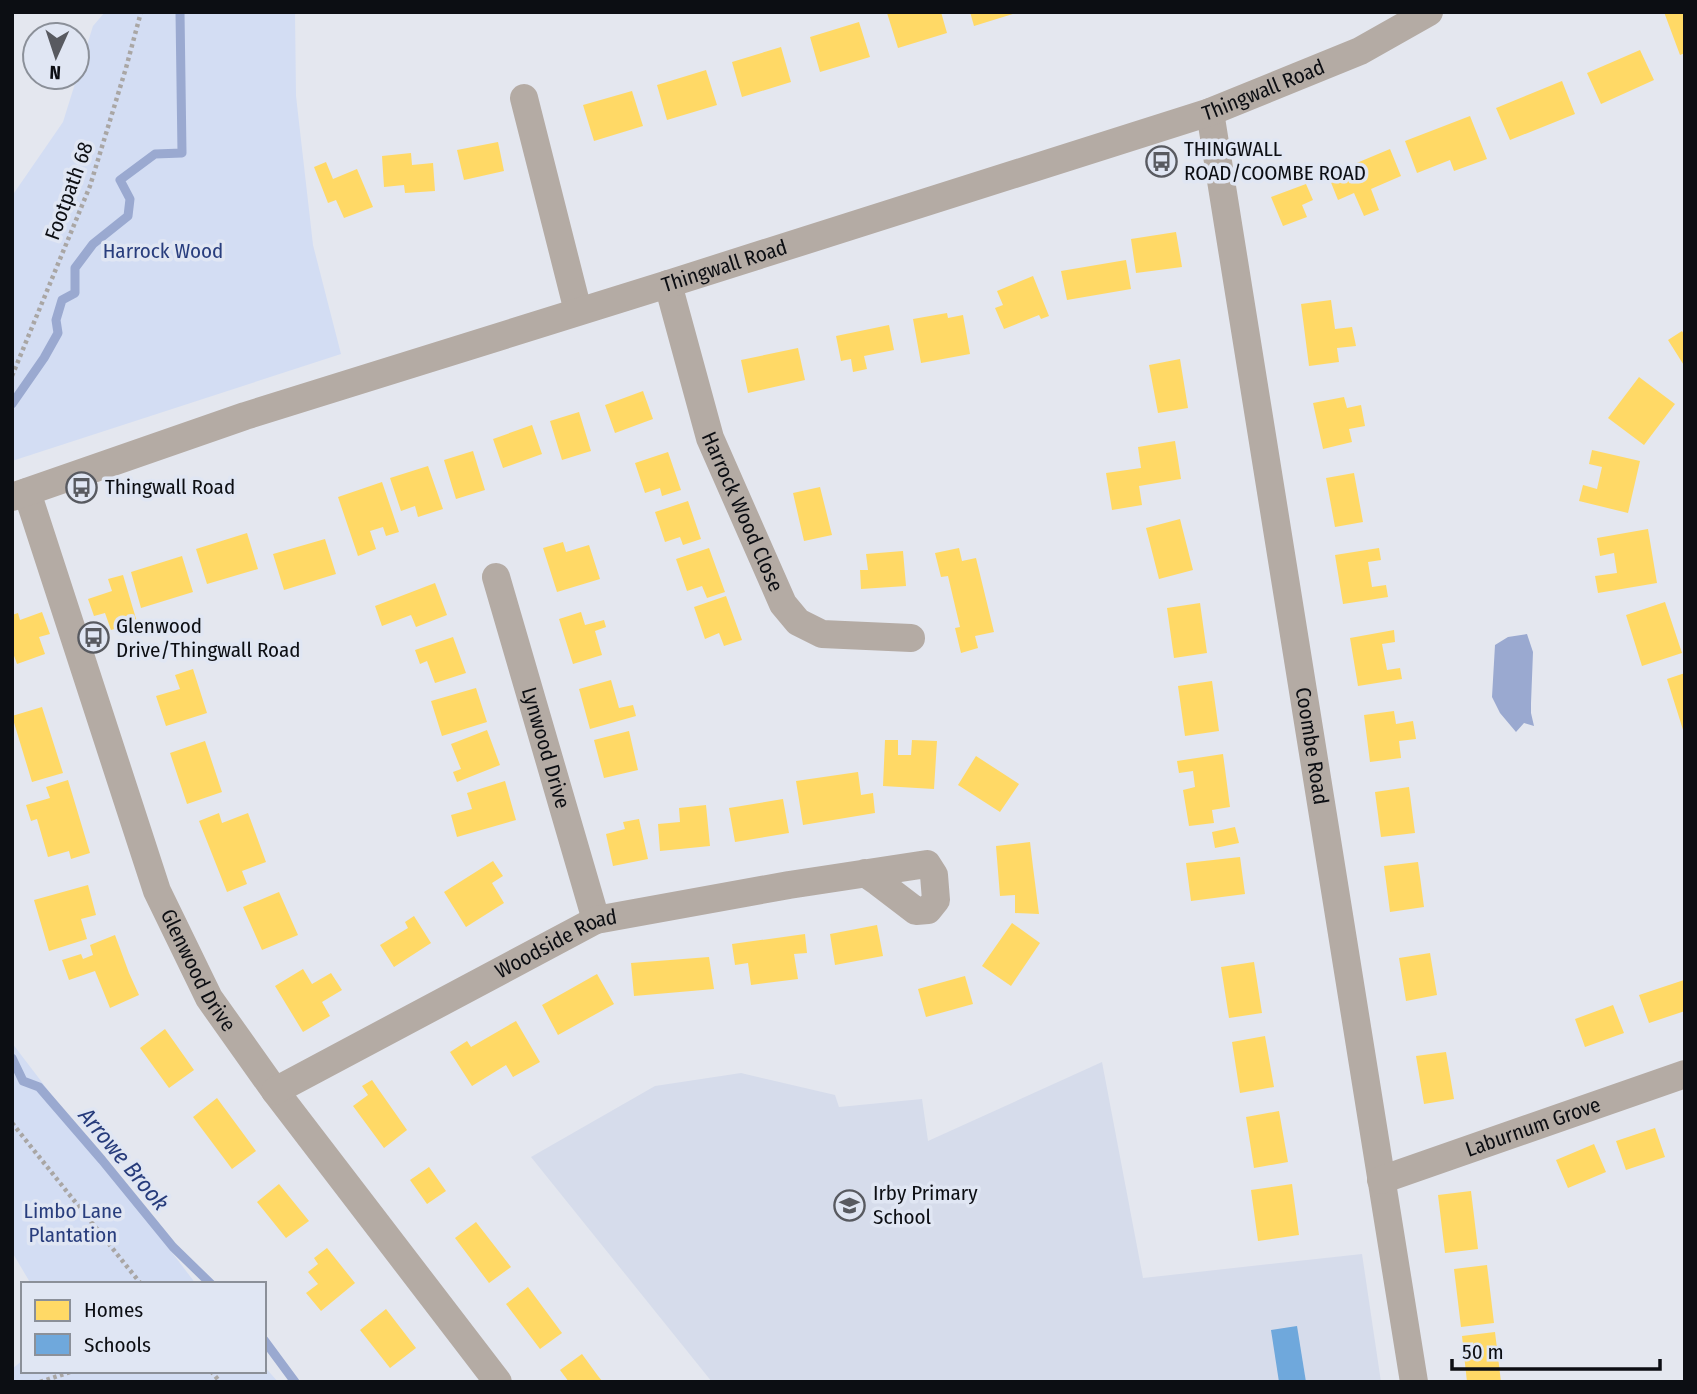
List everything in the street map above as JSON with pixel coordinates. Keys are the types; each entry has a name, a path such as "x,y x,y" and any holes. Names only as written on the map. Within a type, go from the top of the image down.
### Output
{"street":[{"name":"Thingwall Road","path":"20,495 245,416 1210,112 1360,51 1429,12"},
{"path":"524,99 578,311"},
{"name":"Coombe Road","path":"1210,112 1414,1382"},
{"name":"Harrock Wood Close","path":"668,284 710,438 783,604 798,622 822,634 911,639"},
{"name":"Glenwood Drive","path":"20,495 158,891 209,998 275,1091 498,1382"},
{"name":"Lynwood Drive","path":"496,577 596,920"},
{"name":"Woodside Road","path":"275,1091 596,920 865,873"},
{"name":"Laburnum Grove","path":"1381,1180 1685,1074"}],"path":[{"name":"Footpath 68","path":"12,376 90,186 141,12"},
{"path":"12,1123 139,1282"},
{"path":"40,1382 67,1373"}],"shaded area":[{"name":"Irby Primary School","path":"1102,1062 1143,1278 1362,1254 1381,1382 712,1382 531,1157 655,1086 741,1073 835,1095 839,1107 922,1099 928,1141"}],"green space":[{"name":"Harrock Wood","path":"105,12 295,12 296,96 313,245 341,354 12,461 12,196 63,122 73,91 91,91 93,26"},
{"name":"Limbo Lane Plantation","path":"12,1043 194,1282 30,1282 12,1252"},
{"path":"21,1362 21,1373 266,1373 266,1368 278,1382 12,1382 12,1369"}],"water":[{"path":"1527,634 1533,652 1531,713 1534,726 1524,723 1516,732 1500,713 1492,697 1495,645 1508,637"}],"building: Homes":[{"path":"941,12 947,33 898,48 887,13"},
{"path":"970,12 1015,12 1016,13 974,26"},
{"path":"1664,12 1685,12 1685,53 1680,55"},
{"path":"859,22 870,57 820,72 810,37"},
{"path":"781,47 791,82 742,97 732,62"},
{"path":"1640,50 1654,80 1601,104 1587,73"},
{"path":"706,70 717,105 667,120 657,85"},
{"path":"1562,81 1575,114 1510,140 1496,108"},
{"path":"632,91 643,126 594,141 583,105"},
{"path":"1470,116 1487,159 1454,171 1450,160 1417,173 1405,141"},
{"path":"498,142 504,171 464,180 457,150"},
{"path":"1390,149 1401,176 1371,189 1379,210 1364,216 1354,193 1338,200 1328,175"},
{"path":"411,153 412,165 433,163 435,191 405,193 404,185 384,187 382,156"},
{"path":"326,162 333,179 357,169 373,207 344,218 336,200 328,203 314,167"},
{"path":"1306,184 1313,200 1302,205 1307,217 1283,226 1271,197"},
{"path":"1176,232 1182,267 1136,273 1131,239"},
{"path":"1126,260 1131,289 1067,300 1061,271"},
{"path":"1033,276 1049,316 1041,319 1039,315 1004,329 995,308 1003,305 997,291"},
{"path":"1331,300 1335,329 1352,327 1356,346 1337,348 1339,362 1309,366 1301,304"},
{"path":"947,313 948,318 963,315 970,354 921,363 913,319"},
{"path":"889,325 894,350 864,356 867,369 853,372 851,359 841,361 836,336"},
{"path":"1682,331 1685,336 1685,367 1668,340"},
{"path":"798,348 805,380 748,393 741,360"},
{"path":"1180,359 1188,408 1158,413 1149,365"},
{"path":"1639,377 1675,404 1644,445 1608,418"},
{"path":"643,391 653,419 615,433 605,405"},
{"path":"1344,397 1347,408 1361,405 1365,426 1349,429 1352,442 1323,449 1313,403"},
{"path":"579,412 591,451 562,460 550,421"},
{"path":"532,425 542,454 503,468 493,439"},
{"path":"1175,441 1181,479 1139,486 1142,505 1112,510 1106,473 1141,468 1138,447"},
{"path":"1592,450 1640,461 1628,513 1579,501 1583,485 1597,489 1602,467 1589,464"},
{"path":"473,451 485,490 456,499 444,460"},
{"path":"668,452 681,490 662,496 660,488 645,493 635,463"},
{"path":"428,466 443,509 418,517 415,506 401,511 390,478"},
{"path":"1354,473 1363,522 1335,527 1326,478"},
{"path":"382,482 399,532 386,536 383,527 370,531 376,549 358,556 338,497"},
{"path":"820,487 832,535 804,541 793,493"},
{"path":"688,501 701,539 683,545 680,537 665,542 655,512"},
{"path":"1180,519 1193,570 1159,579 1146,528"},
{"path":"1648,529 1657,583 1598,593 1595,576 1617,573 1614,553 1600,556 1597,538"},
{"path":"247,533 258,569 207,584 196,549"},
{"path":"325,539 336,574 284,590 273,554"},
{"path":"563,542 566,552 589,545 600,579 557,592 543,548"},
{"path":"709,548 725,592 707,598 702,586 687,591 676,559"},
{"path":"959,548 962,561 976,558 994,632 975,636 978,648 961,653 955,628 960,627 948,576 941,577 935,553"},
{"path":"1379,548 1381,560 1368,562 1372,587 1386,585 1388,597 1343,604 1335,555"},
{"path":"903,551 906,586 861,589 860,570 868,570 866,554"},
{"path":"182,556 193,592 141,608 131,572"},
{"path":"123,575 137,622 111,630 105,613 94,616 88,599 112,591 108,579"},
{"path":"435,583 447,615 416,627 411,615 382,626 375,606"},
{"path":"726,596 742,640 724,646 719,633 705,639 694,607"},
{"path":"1665,602 1682,653 1642,666 1626,615"},
{"path":"1200,603 1207,653 1174,658 1167,608"},
{"path":"42,612 50,634 39,637 45,654 17,664 12,650 12,615 18,613 20,620"},
{"path":"581,612 585,625 604,620 606,627 595,631 602,655 573,664 559,619"},
{"path":"1394,630 1395,642 1382,644 1387,670 1400,668 1402,679 1358,686 1350,638"},
{"path":"453,637 466,673 435,683 427,661 420,664 415,650"},
{"path":"193,669 207,713 166,726 156,696 180,689 175,675"},
{"path":"1685,673 1685,733 1684,733 1667,679"},
{"path":"611,680 619,708 633,705 636,716 590,729 579,689"},
{"path":"1212,681 1219,731 1185,736 1178,686"},
{"path":"476,688 487,722 442,736 431,701"},
{"path":"42,707 63,773 32,782 12,716"},
{"path":"1394,711 1396,724 1413,721 1416,739 1399,741 1401,758 1370,762 1364,715"},
{"path":"487,730 500,765 457,782 453,772 461,769 451,744"},
{"path":"629,731 638,770 604,778 594,740"},
{"path":"885,740 898,740 898,755 911,755 912,740 937,741 934,789 883,786"},
{"path":"205,741 222,792 187,804 170,753"},
{"path":"1223,754 1230,807 1212,810 1214,823 1189,826 1183,790 1195,787 1193,771 1179,773 1177,761"},
{"path":"976,756 1019,784 1000,812 958,785"},
{"path":"858,772 861,795 873,793 875,813 803,825 796,781"},
{"path":"68,780 90,853 71,859 69,851 48,857 37,819 31,821 26,805 50,798 46,787"},
{"path":"505,781 516,820 457,837 451,815 472,809 467,793"},
{"path":"1409,787 1415,833 1381,837 1375,792"},
{"path":"783,799 789,833 735,842 729,808"},
{"path":"706,805 710,846 660,851 658,824 680,822 679,808"},
{"path":"219,813 222,823 248,813 266,862 242,871 247,884 227,892 199,821"},
{"path":"639,819 648,859 613,866 606,834 625,829 623,822"},
{"path":"1235,827 1239,843 1215,848 1212,832"},
{"path":"1030,842 1039,914 1015,913 1015,895 1000,896 996,846"},
{"path":"1240,857 1245,894 1191,901 1186,863"},
{"path":"493,861 503,876 492,883 504,903 466,927 444,892"},
{"path":"1418,862 1424,907 1390,912 1384,866"},
{"path":"88,885 96,915 81,919 87,939 49,951 34,900"},
{"path":"279,892 298,935 262,950 243,907"},
{"path":"414,916 431,943 394,967 380,945 408,928 405,922"},
{"path":"1012,923 1040,943 1011,986 982,966"},
{"path":"877,925 883,956 835,965 830,934"},
{"path":"805,934 807,953 794,954 798,979 751,985 748,963 735,965 732,944"},
{"path":"115,935 139,995 110,1008 95,971 69,980 62,960 81,954 83,959 93,955 90,945"},
{"path":"1430,953 1437,995 1406,1001 1399,958"},
{"path":"709,957 714,989 634,996 631,963"},
{"path":"1254,962 1262,1013 1229,1018 1221,967"},
{"path":"303,969 312,984 331,973 342,990 322,1002 330,1016 303,1032 275,986"},
{"path":"597,974 614,1004 558,1035 542,1005"},
{"path":"965,976 973,1004 926,1017 918,989"},
{"path":"1684,980 1685,1011 1649,1023 1639,995"},
{"path":"1613,1005 1624,1033 1585,1047 1575,1019"},
{"path":"516,1021 540,1062 513,1077 506,1065 472,1086 450,1052 467,1041 471,1047"},
{"path":"165,1029 194,1070 169,1088 140,1048"},
{"path":"1265,1036 1274,1087 1240,1093 1232,1042"},
{"path":"1446,1052 1454,1099 1424,1104 1416,1056"},
{"path":"372,1080 407,1130 384,1148 353,1106 368,1095 362,1086"},
{"path":"217,1098 256,1151 232,1169 193,1117"},
{"path":"1279,1111 1288,1162 1254,1168 1246,1117"},
{"path":"1655,1128 1665,1157 1626,1170 1616,1141"},
{"path":"1594,1144 1606,1172 1568,1188 1556,1160"},
{"path":"429,1167 446,1191 427,1204 410,1180"},
{"path":"279,1184 309,1221 286,1238 257,1202"},
{"path":"1292,1184 1299,1235 1258,1241 1251,1190"},
{"path":"1471,1191 1478,1249 1445,1253 1438,1195"},
{"path":"476,1222 511,1267 489,1283 455,1238"},
{"path":"327,1248 355,1283 321,1311 306,1293 318,1284 308,1272 318,1264 314,1258"},
{"path":"1487,1265 1494,1323 1461,1327 1454,1269"},
{"path":"528,1287 562,1333 540,1349 506,1304"},
{"path":"386,1309 416,1348 390,1368 360,1330"},
{"path":"1495,1332 1501,1382 1467,1382 1462,1336"},
{"path":"582,1354 603,1382 569,1382 560,1370"}],"building: Schools":[{"path":"1297,1326 1306,1382 1279,1382 1271,1330"}],"waterway":[{"name":"Arrowe Brook","path":"12,404 58,333 56,320 62,300 75,293 75,268 93,244 128,216 130,199 120,180 155,154 182,153 180,12"},
{"name":"Arrowe Brook","path":"12,1058 23,1081 39,1087 173,1247 209,1282"},
{"name":"Arrowe Brook","path":"266,1343 295,1382"}],"place":[{"name":"THINGWALL ROAD/COOMBE ROAD","path":"1161,161"},
{"name":"Thingwall Road","path":"82,487"},
{"name":"Glenwood Drive/Thingwall Road","path":"93,638"},
{"name":"Irby Primary School","path":"850,1205"}]}
